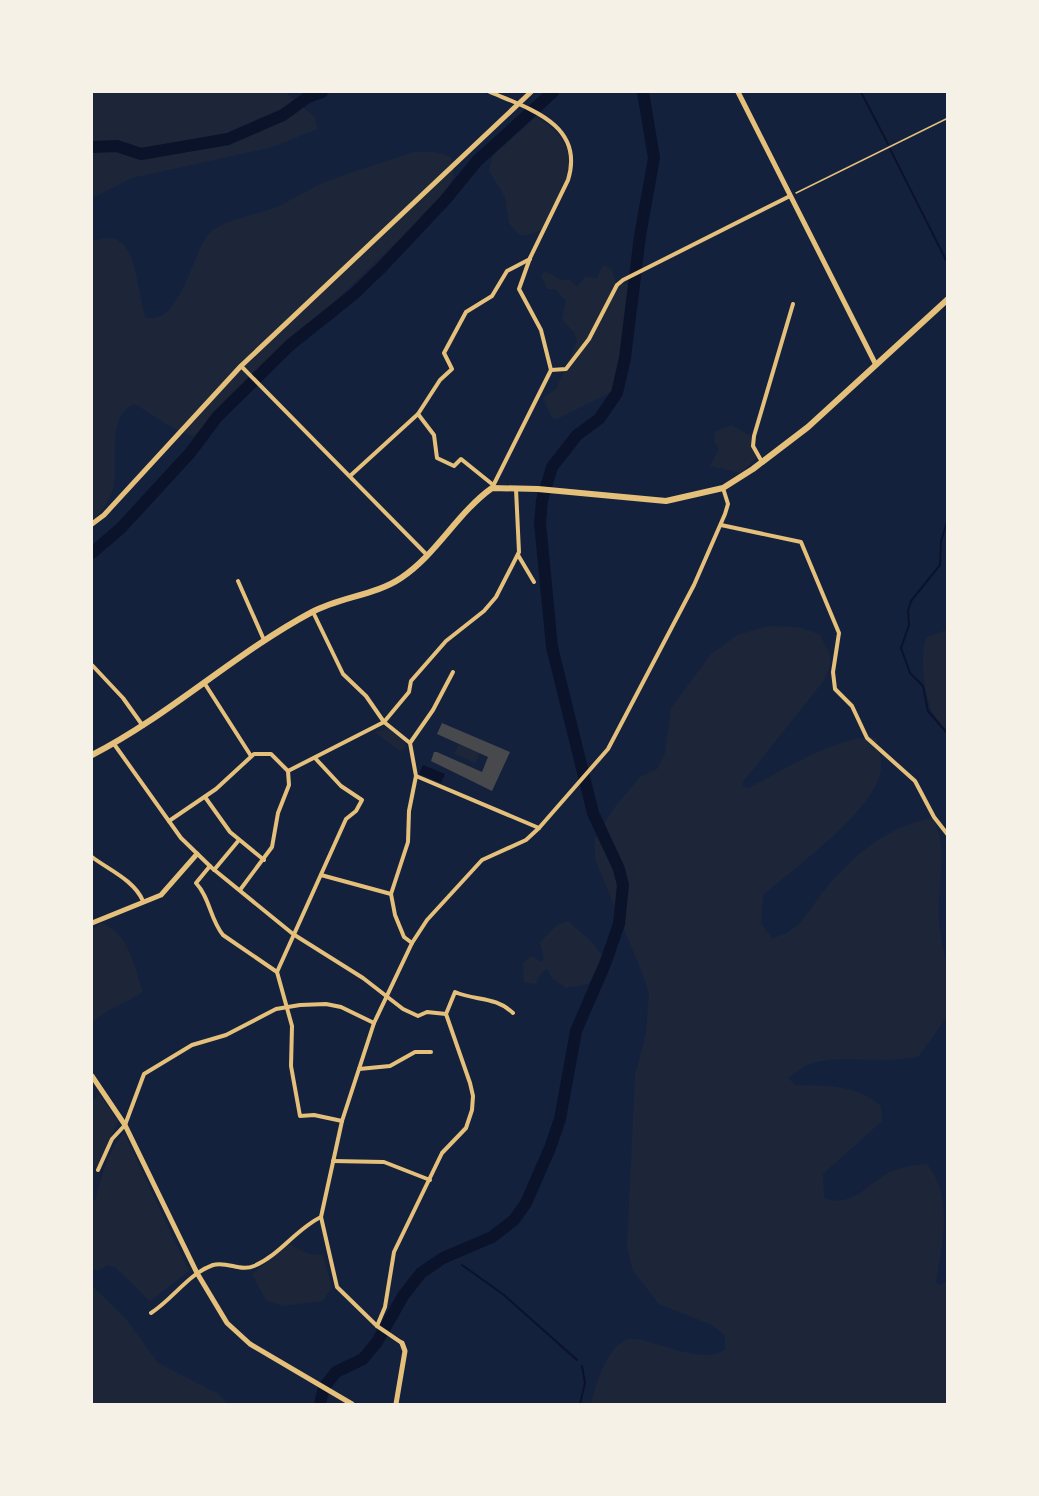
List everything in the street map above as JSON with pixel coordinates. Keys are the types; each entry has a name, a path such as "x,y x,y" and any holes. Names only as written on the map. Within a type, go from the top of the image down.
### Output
{"main road":[{"path":"92,755 143,726 264,641 313,612 341,598 400,579 427,555 492,486 666,501 723,488 808,427 875,363 948,299"}],"street":[{"path":"418,414 435,435 437,458 454,466 460,459 492,486 551,370 541,330 519,289 530,258 572,168 571,152 566,138 550,120 490,92"},
{"path":"92,524 104,515 241,366 531,92"},
{"path":"738,92 875,363"},
{"path":"551,370 562,371 569,367 589,339 617,285 647,267 790,196"},
{"path":"350,476 418,414 440,380 452,369 444,353 461,317 492,296 507,271 530,258"},
{"path":"762,462 753,447 754,436 793,304"},
{"path":"241,366 427,555"},
{"path":"396,1404 405,1351 402,1343 378,1327 337,1287 321,1217 342,1121 374,1023 412,944 427,920 482,860 526,840 539,828 579,785 608,749 694,585 721,525 728,504 723,488"},
{"path":"288,771 384,722 409,692 411,681 446,641 484,611 496,597 518,555 520,541 516,489"},
{"path":"721,525 801,542 839,633 833,672 835,688 852,706 867,738 915,781 934,817 948,835"},
{"path":"518,555 534,582"},
{"path":"238,581 264,641"},
{"path":"313,612 339,668 366,696 384,722 410,743 416,776 409,811 408,842 392,894 395,915 404,937 412,944"},
{"path":"92,665 123,698 143,726"},
{"path":"410,743 433,710 453,672"},
{"path":"205,684 250,756"},
{"path":"114,744 181,838 214,870 293,934 363,978 403,1009 418,1016 427,1012 446,1014"},
{"path":"169,821 205,797 250,756 271,754 288,771 288,790 278,813 272,847 240,890"},
{"path":"277,972 346,819 356,811 362,800 341,786 315,758"},
{"path":"416,776 539,828"},
{"path":"205,797 216,816 239,840 264,860"},
{"path":"214,870 239,840"},
{"path":"92,922 161,895 197,854"},
{"path":"92,857 112,868 140,894 143,901"},
{"path":"210,866 196,883 207,898 218,928 223,935 277,972 289,1007 292,1026 291,1066 300,1116 314,1115 342,1121"},
{"path":"320,874 392,894"},
{"path":"378,1327 385,1306 394,1252 442,1153 466,1128 473,1096 446,1014 455,992 471,999 492,999 513,1013"},
{"path":"98,1170 112,1139 125,1125 144,1074 201,1041 226,1035 276,1009 289,1007 326,1004 341,1007 374,1023"},
{"path":"359,1069 390,1066 415,1052 431,1052"},
{"path":"92,1076 125,1125 197,1273 227,1323 250,1344 352,1404"},
{"path":"332,1161 384,1162 430,1180"},
{"path":"151,1313 197,1273 223,1264 243,1268 255,1266 285,1244 305,1224 321,1217"}],"path":[{"path":"790,196 948,118"}],"shaded area":[{"path":"92,92 285,92 315,117 317,129 273,147 132,178 92,198"},
{"path":"536,117 549,126 565,145 570,160 570,169 563,189 543,229 529,235 519,235 509,223 505,197 489,171 493,155"},
{"path":"414,152 436,152 451,157 454,164 451,182 435,205 201,431 193,436 185,434 134,404 126,410 120,418 115,439 112,493 92,522 92,241 110,238 119,241 126,248 135,270 146,318 159,316 170,309 179,296 206,237 214,229 236,219 274,208 334,179"},
{"path":"603,265 612,269 616,283 629,284 625,350 617,389 557,419 552,418 543,398 556,389 577,341 574,332 562,320 566,301 555,289 547,289 541,276 545,271 561,280 569,279 577,287 585,277 597,278"},
{"path":"731,425 751,436 752,447 758,456 741,473 710,466 719,449 714,441 715,432"},
{"path":"768,626 798,627 819,634 831,659 822,683 743,782 742,787 748,788 829,747 862,738 876,738 881,766 880,775 873,790 861,807 829,840 763,895 761,923 772,938 790,931 797,925 849,863 887,834 933,818 941,844 939,922 947,969 949,1005 941,1025 919,1056 891,1060 820,1061 807,1065 788,1078 796,1085 830,1086 852,1090 881,1106 882,1121 823,1174 824,1198 834,1201 853,1197 886,1174 907,1167 927,1164 935,1177 941,1191 944,1221 936,1282 940,1285 948,1280 947,1404 591,1404 609,1356 622,1342 635,1339 703,1355 716,1354 725,1350 725,1336 712,1325 659,1304 633,1271 627,1247 635,1075 646,1033 649,994 595,859 595,839 614,808 640,777 657,769 665,753 671,708 711,654 737,635"},
{"path":"948,631 947,733 930,706 923,663 927,637"},
{"path":"389,729 403,739 406,748 400,751 374,732"},
{"path":"459,744 480,753 475,763 454,754"},
{"path":"423,765 445,774 441,783 419,774"},
{"path":"568,921 593,943 604,959 588,984 566,988 552,978 547,969 541,973 536,984 524,982 523,963 531,956 542,962 544,958 540,942 557,925"},
{"path":"102,923 111,928 125,943 143,992 92,1023 92,930"},
{"path":"99,1094 118,1121 97,1168 92,1162 92,1102"},
{"path":"124,1133 189,1271 150,1301 115,1267 108,1265 97,1271 92,1268 92,1202 95,1200 109,1156"},
{"path":"289,1244 309,1254 323,1255 332,1287 323,1301 282,1306 266,1300 252,1274"},
{"path":"92,1286 126,1319 158,1363 219,1394 227,1404 92,1404"}],"building":[{"path":"442,723 510,752 492,791 431,761 434,752 437,752 482,772 488,757 437,734"}],"waterway":[{"path":"92,147 117,146 141,154 228,139 283,115 308,97 322,92"},
{"path":"92,553 121,528 190,453 217,417 290,345 354,294 382,267 446,199 477,161 553,92"},
{"path":"320,1404 324,1387 336,1372 363,1359 377,1342 403,1296 421,1273 443,1258 492,1237 514,1220 526,1203 560,1119 576,1031 605,964 619,924 623,885 619,869 593,813 552,647 540,523 542,500 552,467 577,435 599,419 617,393 625,358 640,236 654,158 643,92"},
{"path":"861,92 888,144"},
{"path":"890,149 948,264"},
{"path":"948,519 941,541 940,565 911,601 908,611 909,625 901,648 910,673 923,686 928,711 948,734"},
{"path":"457,1251 459,1255"},
{"path":"462,1265 504,1295 577,1360"},
{"path":"580,1404 585,1383 582,1366"}]}
